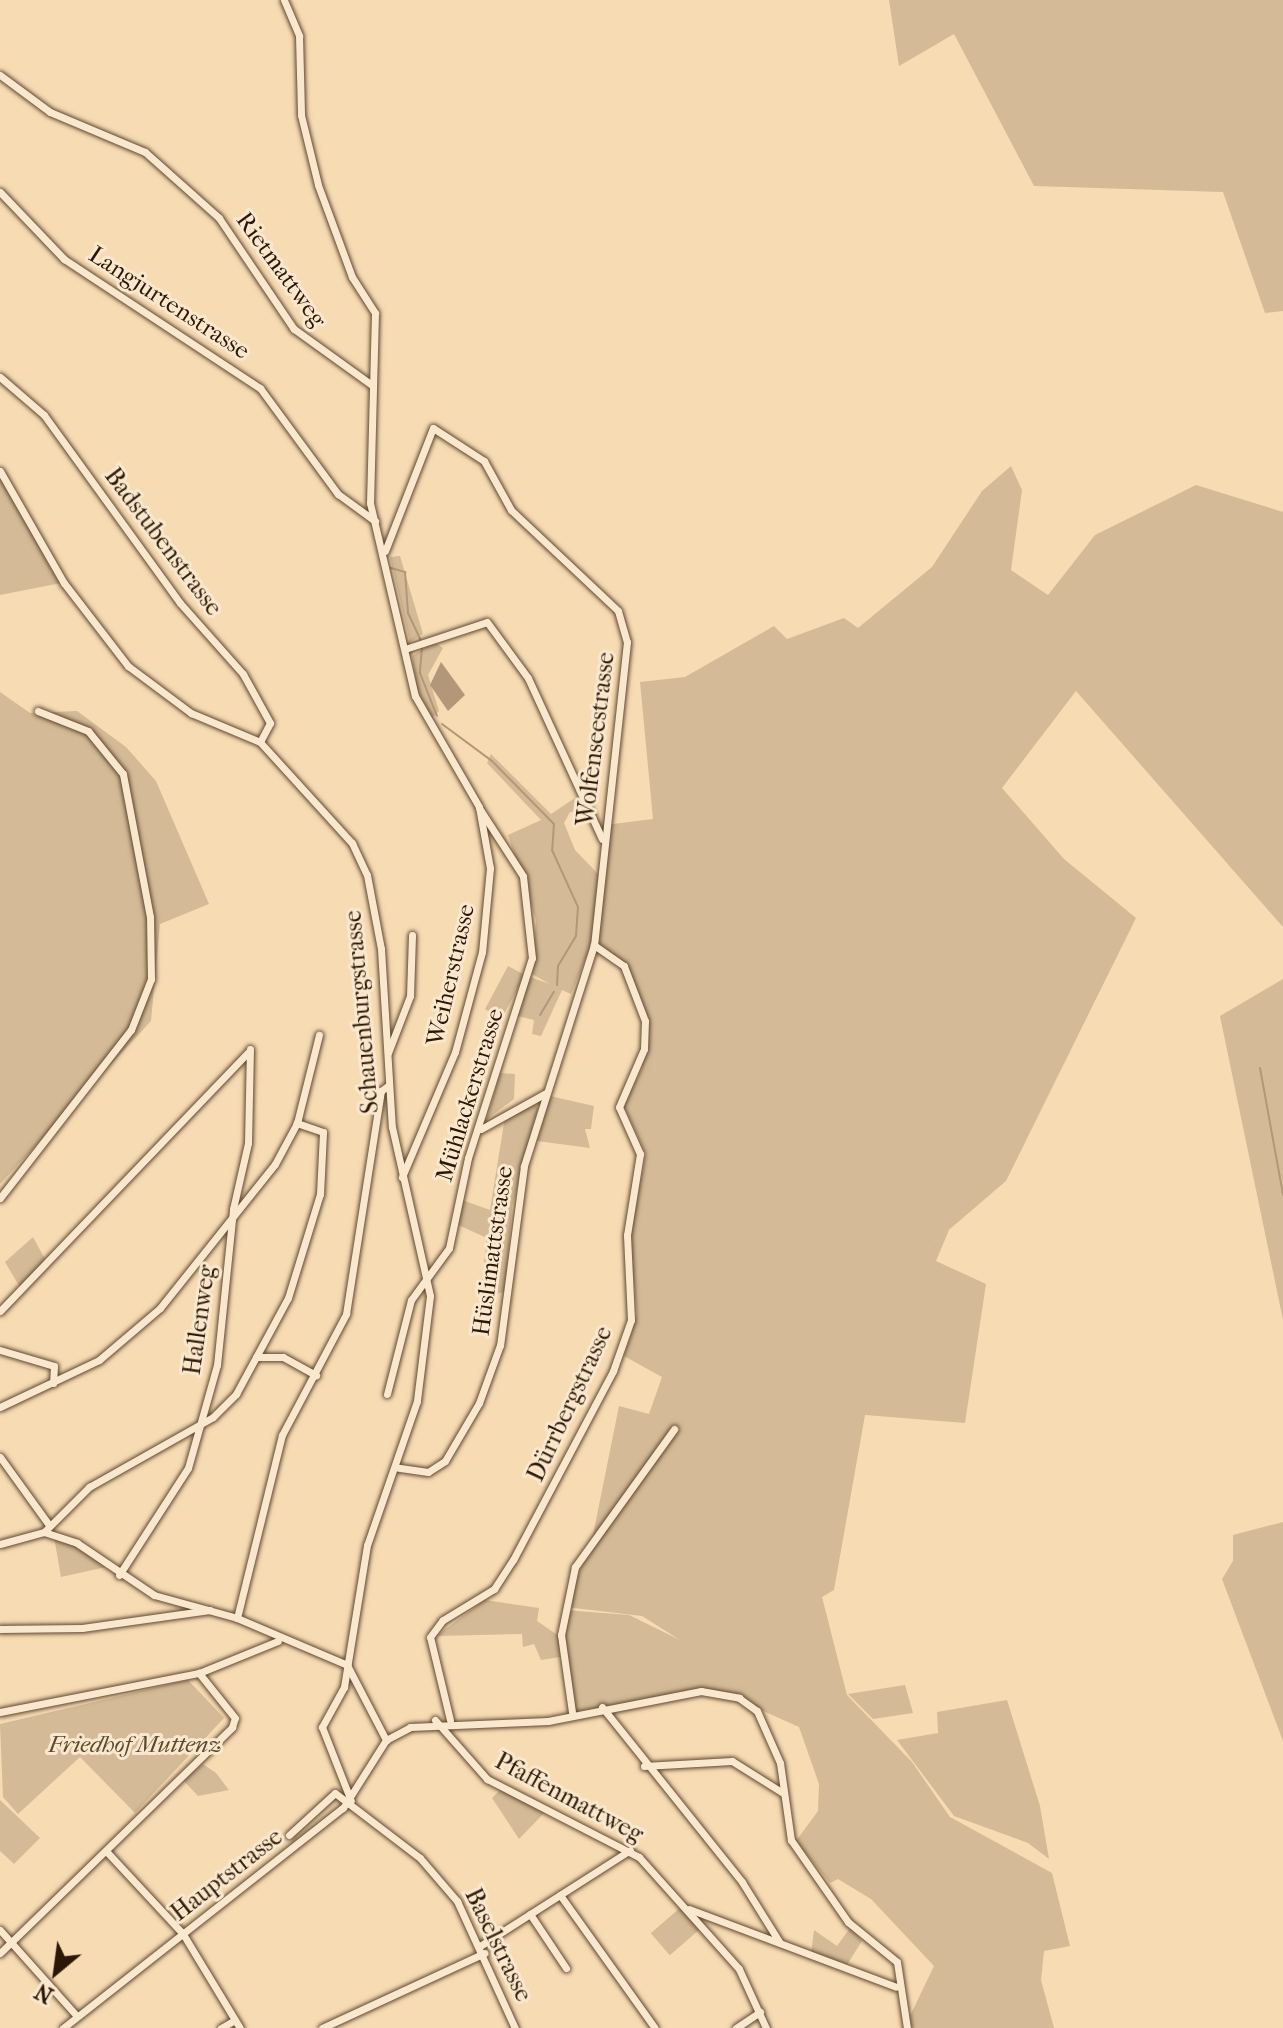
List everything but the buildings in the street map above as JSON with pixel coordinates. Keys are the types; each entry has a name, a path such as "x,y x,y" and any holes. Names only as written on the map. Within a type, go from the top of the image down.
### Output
{"street":[{"name":"Weiherstrasse","path":"284,0 299,36 301,115 318,185 352,277 375,313 367,451 376,522 385,551 415,696 479,807 490,876 482,952 455,1052 401,1179"},
{"name":"Rietmattweg","path":"0,75 50,112 145,152 219,218 294,329 372,385"},
{"name":"Langjurtenstrasse","path":"0,192 64,259 251,380 338,494 376,522"},
{"name":"Badstubenstrasse","path":"0,377 44,415 180,603 243,674 270,723 260,742"},
{"name":"Wolfenseestrasse","path":"385,551 433,428 484,461 511,510 624,622 627,670 614,727 594,945"},
{"name":"Schauenburgstrasse","path":"0,471 64,583 128,666 191,713 260,742 352,843 367,875 401,1179 428,1279"},
{"path":"405,649 487,622 528,678 604,841"},
{"path":"0,1198 131,1030 151,979 150,917 126,782 88,731 38,711"},
{"name":"Mühlackerstrasse","path":"387,1394 411,1300 449,1248 534,941 523,876 479,807"},
{"path":"387,1054 410,996 412,935"},
{"name":"Hüslimattstrasse","path":"398,1468 428,1472 445,1461 487,1383 505,1322 521,1180 594,945"},
{"name":"Dürrbergstrasse","path":"450,1720 430,1637 443,1620 494,1589 513,1560 613,1371 631,1320 627,1235 640,1154 619,1107 644,1049 645,1021 624,966 594,945"},
{"path":"0,1407 99,1360 160,1308 233,1209 275,1164 297,1123 319,1035"},
{"name":"Hallenweg","path":"0,1311 250,1049 248,1143 233,1209 221,1345 188,1468 119,1575"},
{"path":"237,1618 277,1450 346,1314 381,1091 389,1085"},
{"path":"477,1138 517,1104 546,1093"},
{"path":"0,1544 46,1529 89,1487 200,1425 236,1394 256,1357 309,1237 323,1132 297,1123"},
{"path":"351,1801 342,1766 322,1736 344,1687 367,1545 398,1468 421,1384 428,1279"},
{"path":"0,1350 54,1366 53,1383"},
{"path":"256,1357 283,1357 316,1375"},
{"path":"572,1712 561,1635 575,1567 674,1429"},
{"path":"0,1457 46,1529 77,1543 119,1575 167,1600 237,1618 278,1641 347,1665 362,1685 386,1740"},
{"path":"0,1629 82,1628 210,1610"},
{"path":"0,1712 199,1673 278,1641"},
{"path":"0,1953 106,1851 235,1718 199,1673"},
{"path":"344,1687 362,1685"},
{"path":"351,1801 386,1740 435,1720 548,1721 572,1712 688,1692 752,1703 774,1744 791,1840 848,1922 897,1962 896,1987 907,2028"},
{"path":"602,1707 644,1766 714,1845 780,1943"},
{"name":"Pfaffenmattweg","path":"435,1720 487,1779 630,1850 689,1909 739,1969 766,2028"},
{"path":"644,1766 732,1761 783,1793"},
{"name":"Hauptstrasse","path":"63,2028 351,1801 335,1793 289,1835"},
{"name":"Baselstrasse","path":"351,1801 436,1873 482,1949 515,2028"},
{"path":"322,2028 482,1949 530,1914 630,1850"},
{"path":"106,1851 183,1934 240,2028"},
{"path":"560,1895 655,2028"},
{"path":"689,1909 896,1987"},
{"path":"530,1914 566,1968"},
{"path":"0,1930 14,1941 77,2016"},
{"path":"736,2028 760,2012"},
{"path":"221,2028 235,2020"}],"green space":[{"path":"889,0 1283,0 1283,311 1265,313 1223,192 1034,186 954,34 899,66"},
{"path":"1011,466 1022,490 1011,570 1048,595 1095,535 1196,485 1283,512 1283,927 1076,691 1002,788 1064,859 1136,918 1006,1181 887,1283 949,1230 936,1261 986,1284 965,1423 865,1415 834,1590 822,1597 847,1695 912,1762 950,1817 1052,1873 1070,1946 1044,1951 1041,1980 1054,2028 912,2028 909,2018 934,1966 871,1899 838,1879 830,1883 796,1841 818,1811 819,1784 799,1727 725,1694 688,1692 572,1712 562,1660 565,1610 629,1615 680,1640 642,1616 566,1607 592,1540 619,1406 649,1414 662,1377 624,1356 637,1315 630,1234 646,1154 624,1106 642,1068 645,1021 624,966 594,945 605,825 653,819 640,682 685,677 774,626 787,639 844,618 858,628 932,567 982,491"},
{"path":"0,478 61,583 0,595"},
{"path":"400,556 423,634 410,642 390,557"},
{"path":"434,642 443,648 428,675 439,711 432,718 417,689 412,656"},
{"path":"0,692 30,713 77,711 126,747 156,781 209,904 160,924 151,1021 0,1184"},
{"path":"491,754 551,814 578,796 584,811 570,812 564,823 575,850 599,875 594,938 571,994 562,990 541,1036 532,1034 534,1020 518,1016 530,977 550,984 532,974 536,920 508,835 541,820 487,763"},
{"path":"508,966 525,975 502,1018 485,1009"},
{"path":"1283,979 1283,1320 1220,1016"},
{"path":"500,1073 515,1074 514,1099 487,1119"},
{"path":"550,1096 594,1106 591,1129 585,1129 590,1148 537,1141"},
{"path":"533,1102 538,1109 512,1207 505,1292 480,1297 487,1238 458,1225 462,1200 490,1210 505,1117"},
{"path":"33,1237 45,1259 21,1289 5,1262"},
{"path":"1283,1522 1283,1741 1222,1579 1233,1561 1233,1535"},
{"path":"54,1537 69,1541 106,1567 61,1577"},
{"path":"485,1600 539,1608 537,1621 559,1636 560,1657 541,1660 534,1644 523,1647 522,1634 436,1636"},
{"name":"Friedhof Muttenz","path":"188,1680 224,1718 135,1813 80,1757 18,1814 3,1797 0,1724"},
{"path":"905,1685 913,1713 873,1719 848,1694"},
{"path":"1007,1700 1040,1806 1049,1859 1028,1843 954,1816 897,1740 938,1733 937,1712"},
{"path":"203,1764 216,1773 229,1790 198,1796 183,1780"},
{"path":"503,1787 548,1809 519,1839 492,1798"},
{"path":"0,1800 40,1838 14,1864 0,1851"},
{"path":"681,1907 700,1929 670,1955 651,1933"},
{"path":"850,1928 862,1941 845,1968 811,1954 814,1930 837,1946"}],"shaded area":[{"path":"441,662 465,695 448,711 430,685"}],"waterway":[{"path":"391,568 405,572 408,613 420,639"},
{"path":"422,648 420,673 437,716"},
{"path":"442,724 492,761 554,824 552,850 578,907 576,936 558,966 557,985"},
{"path":"540,1015 554,992"},
{"path":"1260,1068 1283,1195"}]}
